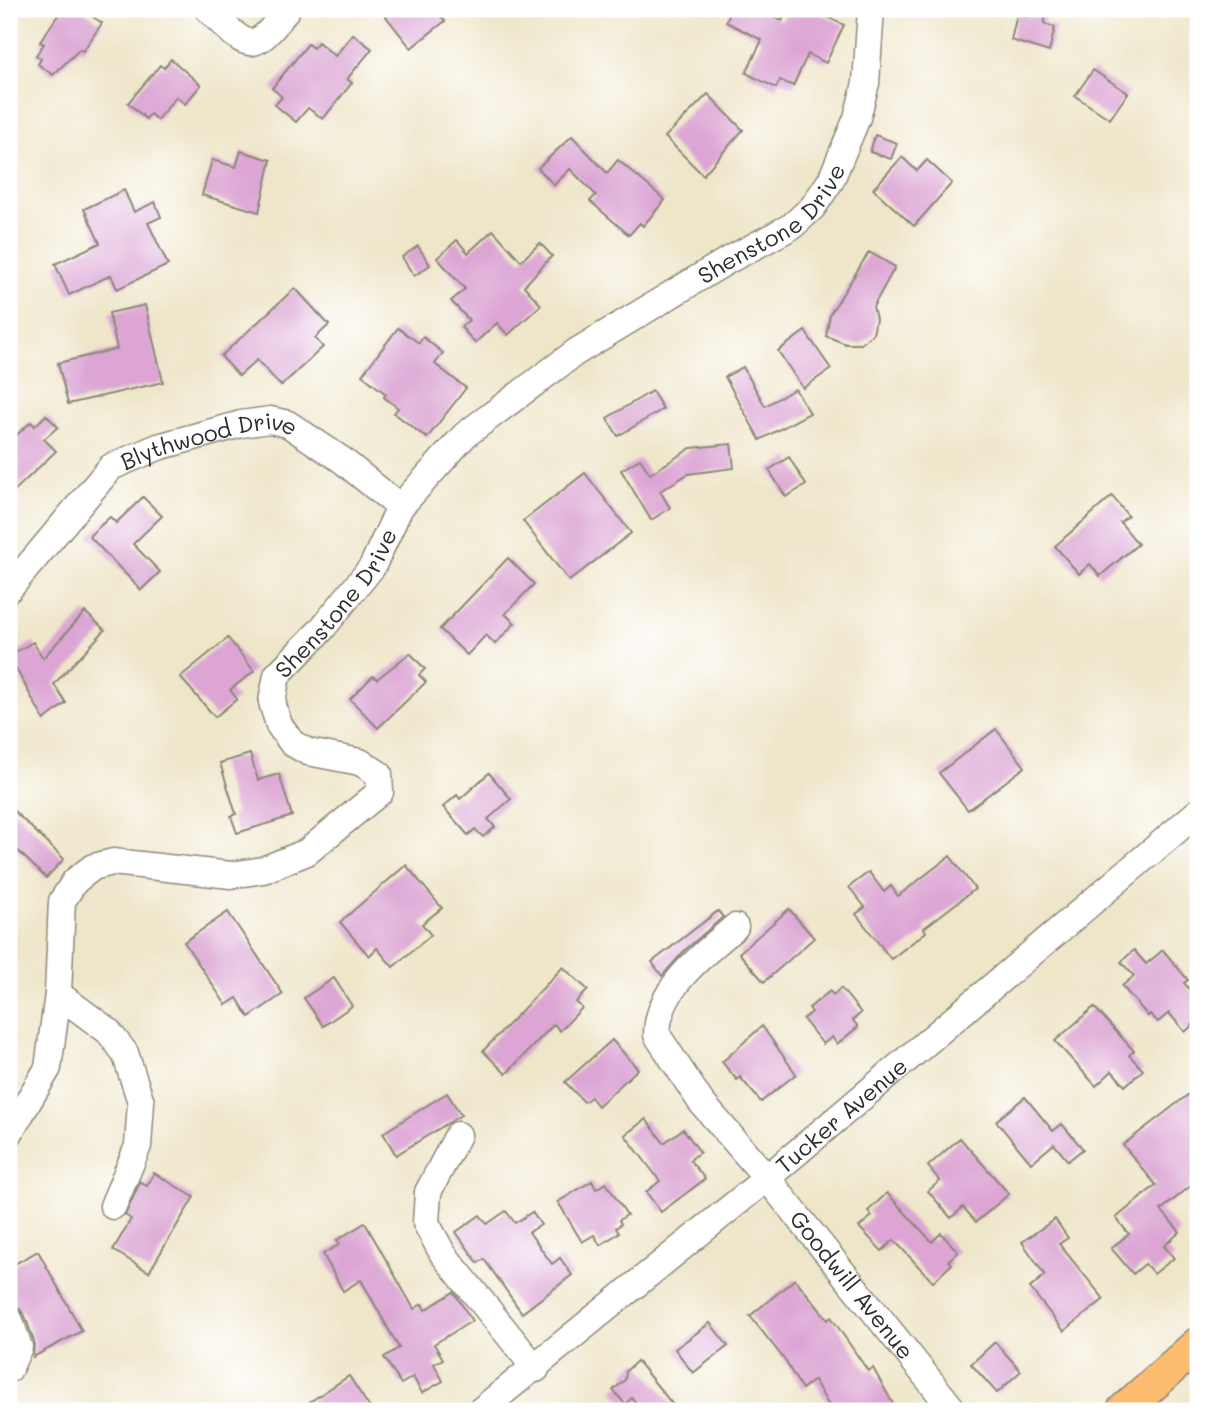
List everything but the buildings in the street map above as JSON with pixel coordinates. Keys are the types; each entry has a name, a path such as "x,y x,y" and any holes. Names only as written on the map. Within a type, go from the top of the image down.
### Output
{"main road":[{"path":"1123,1411 1198,1344"}],"street":[{"path":"208,9 241,40 253,43 266,38 287,9"},
{"name":"Shenstone Drive","path":"9,1134 48,1068 58,994 62,901 75,881 93,867 113,862 231,875 263,870 307,852 380,792 379,774 360,762 308,752 292,743 279,725 272,702 277,675 321,630 373,567 400,507 465,435 576,352 725,262 792,226 813,207 831,180 857,118 866,83 871,9"},
{"name":"Blythwood Drive","path":"9,589 111,467 158,447 241,424 271,420 288,424 342,460 400,507"},
{"name":"Tucker Avenue","path":"480,1411 536,1369 767,1178 1198,812"},
{"name":"Goodwill Avenue","path":"735,927 682,974 666,1002 657,1024 657,1035 701,1102 767,1178 954,1411"},
{"path":"58,994 108,1031 125,1053 141,1102 138,1146 113,1206"},
{"path":"458,1135 428,1192 426,1223 443,1255 536,1369"},
{"path":"9,1369 19,1347 10,1321"}]}
